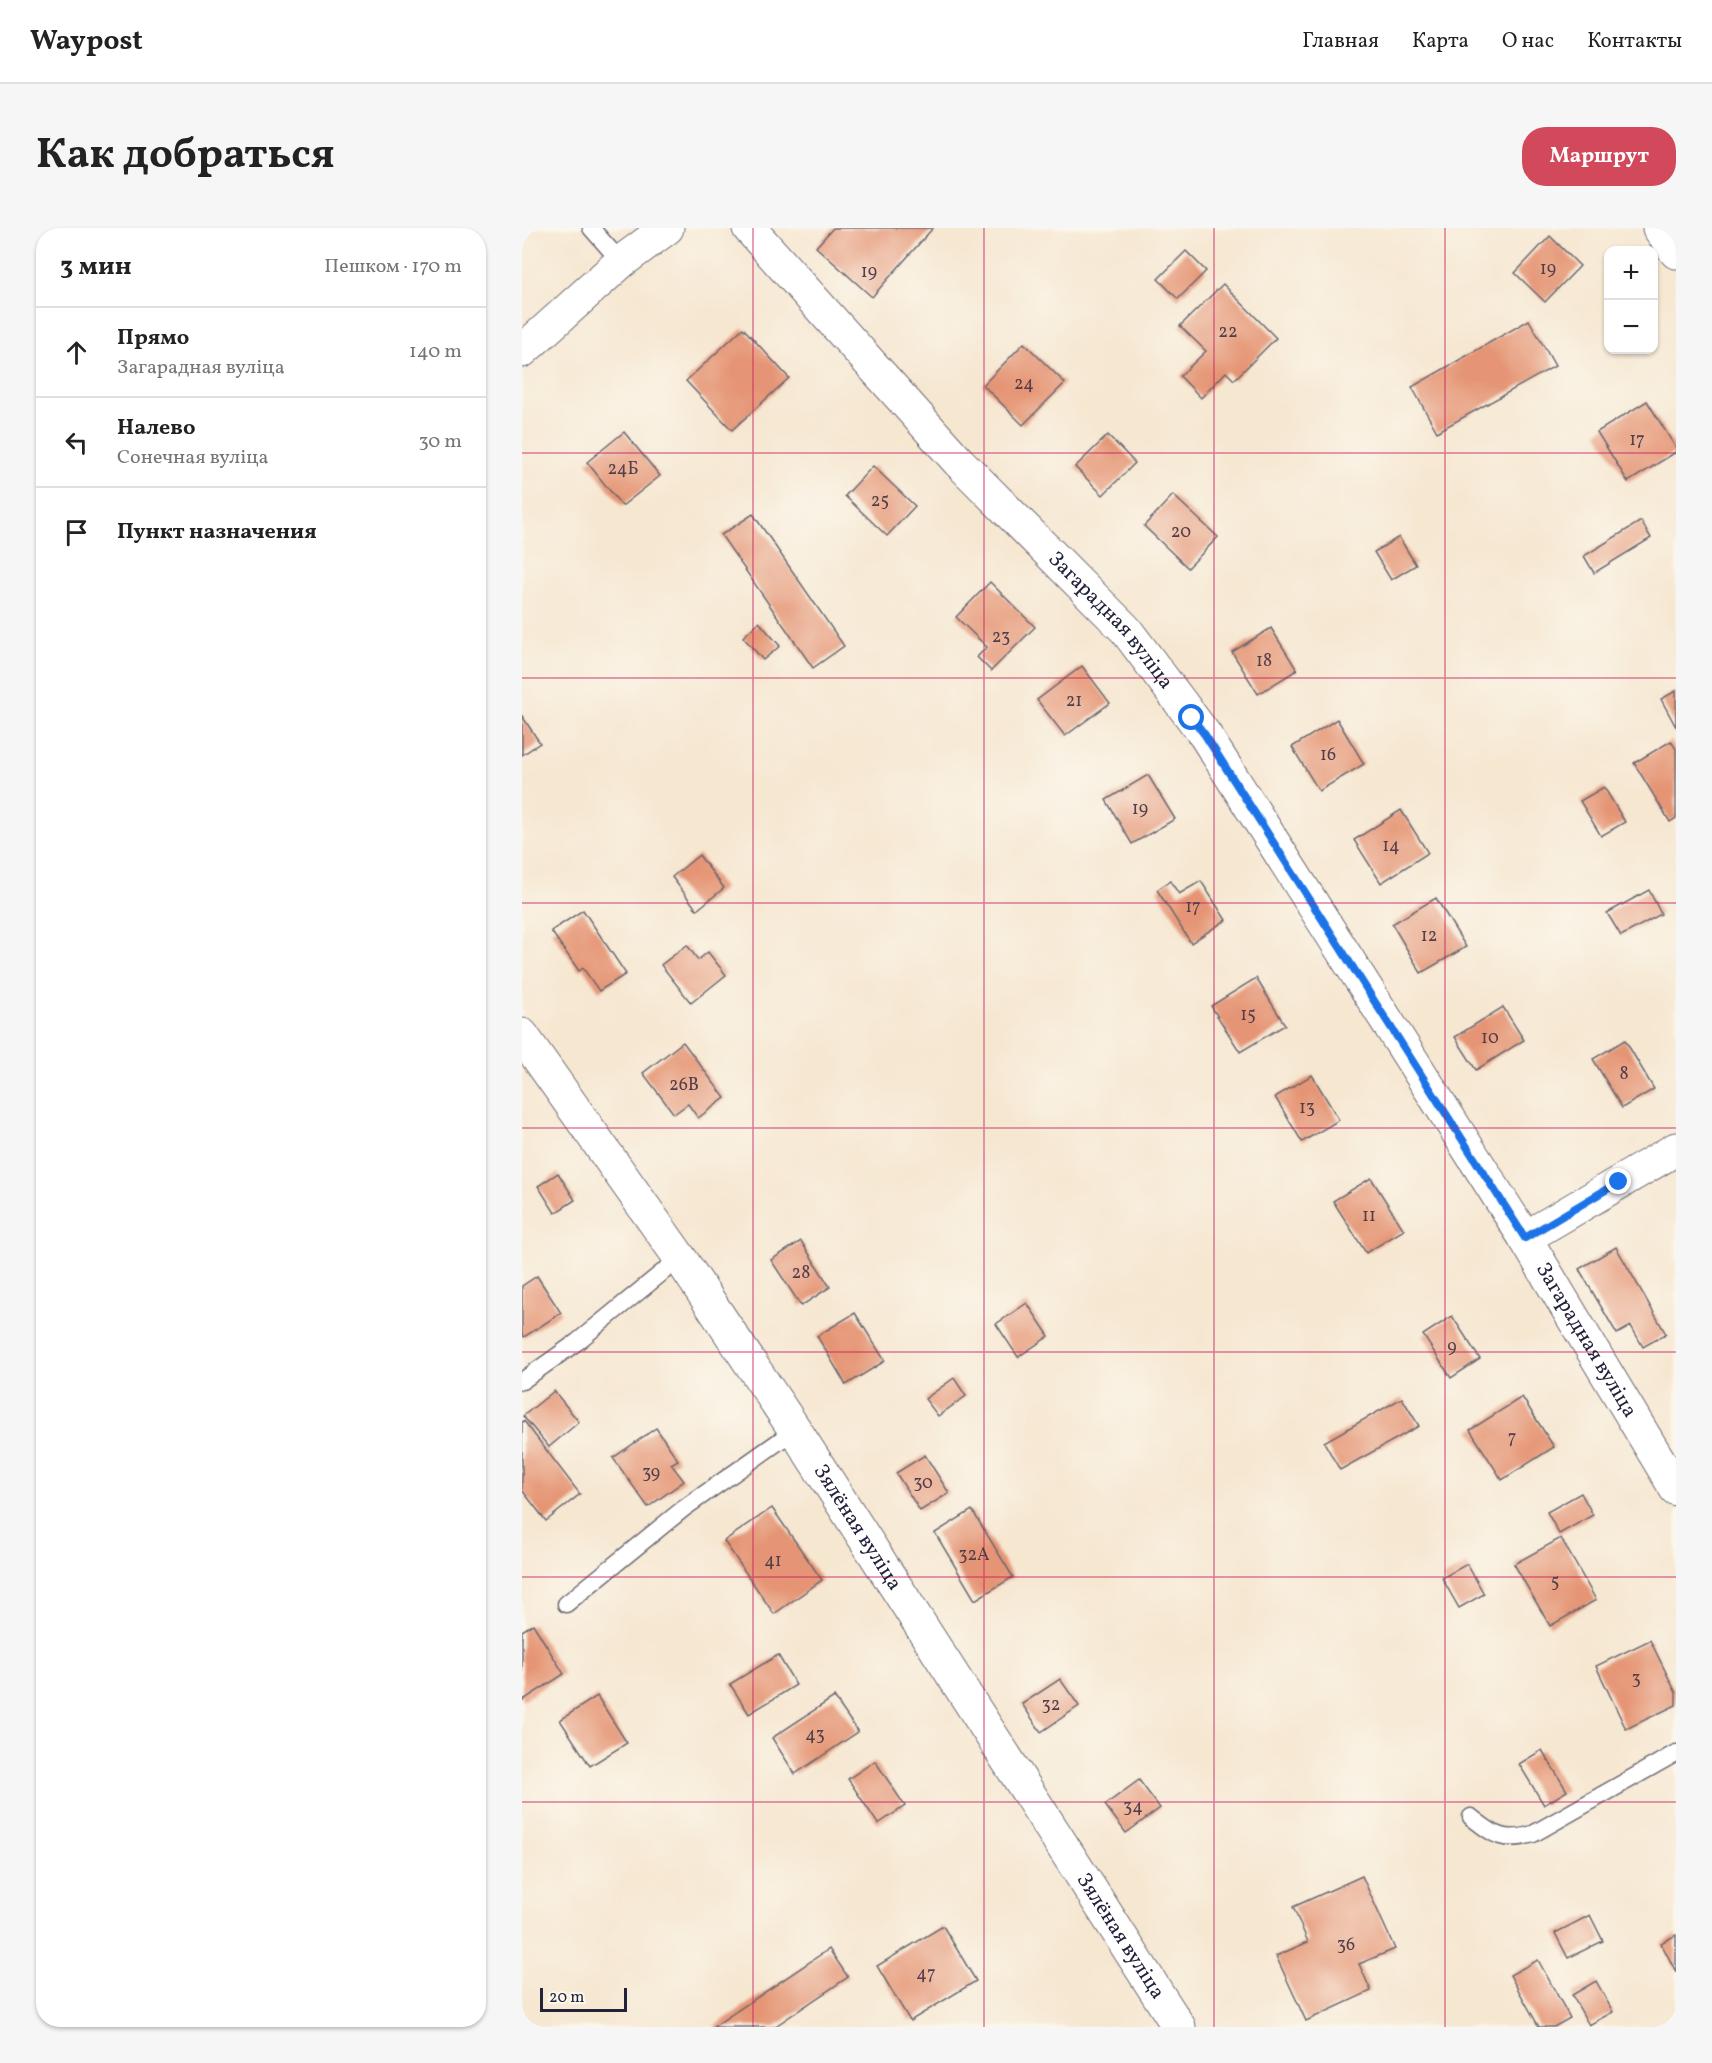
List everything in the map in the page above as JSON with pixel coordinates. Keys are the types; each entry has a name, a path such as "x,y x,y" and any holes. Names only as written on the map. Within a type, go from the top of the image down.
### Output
{"street":[{"path":"522,351 621,262 667,228"},
{"name":"Загарадная вуліца","path":"748,228 958,461 1126,630 1205,735 1525,1238 1676,1489"},
{"path":"1659,228 1676,252"},
{"name":"Зялёная вуліца","path":"522,1035 680,1258 795,1430 1179,2027"},
{"path":"1525,1238 1676,1149"}],"lane":[{"path":"591,228 621,262"},
{"path":"522,1380 577,1342 680,1258"},
{"path":"566,1604 683,1509 795,1430"},
{"path":"1471,1817 1495,1835 1517,1838 1533,1833 1676,1753"}],"building":[{"path":"833,228 933,228 872,297 816,247"},
{"path":"1550,236 1580,266 1545,302 1515,273"},
{"path":"1186,251 1206,271 1178,299 1158,279"},
{"path":"1223,284 1276,338 1234,380 1226,372 1201,398 1180,376 1206,351 1180,326"},
{"path":"1529,320 1555,366 1437,432 1412,387"},
{"path":"743,328 789,378 732,430 686,381"},
{"path":"1024,343 1065,383 1023,425 983,385"},
{"path":"1647,401 1676,448 1676,452 1628,482 1597,432"},
{"path":"624,432 660,476 622,506 587,462"},
{"path":"1108,435 1135,463 1103,495 1075,467"},
{"path":"873,466 915,506 887,536 845,496"},
{"path":"1173,495 1218,537 1188,568 1144,526"},
{"path":"753,514 844,646 813,668 721,535"},
{"path":"1641,521 1651,538 1594,573 1584,556"},
{"path":"1399,537 1416,565 1391,580 1374,552"},
{"path":"990,582 1035,627 991,671 977,657 987,647 956,617"},
{"path":"759,622 780,646 763,660 743,637"},
{"path":"1271,628 1297,670 1258,694 1232,652"},
{"path":"1082,666 1110,703 1065,736 1037,700"},
{"path":"1676,691 1676,727 1661,699"},
{"path":"522,716 540,743 522,755"},
{"path":"1337,719 1364,764 1319,791 1292,747"},
{"path":"1671,741 1676,749 1676,818 1670,822 1634,763"},
{"path":"1148,775 1175,819 1132,844 1106,800"},
{"path":"1604,787 1625,822 1601,836 1580,801"},
{"path":"1401,810 1428,853 1381,883 1354,840"},
{"path":"699,855 724,888 697,910 672,877"},
{"path":"1170,881 1179,894 1201,881 1226,920 1191,943 1157,890"},
{"path":"1649,890 1661,914 1621,936 1607,913"},
{"path":"1436,898 1466,947 1421,973 1392,924"},
{"path":"583,910 626,974 599,991 583,968 579,971 551,931"},
{"path":"687,945 698,960 708,952 726,975 691,1003 661,965"},
{"path":"1256,978 1285,1025 1240,1052 1211,1006"},
{"path":"1503,1007 1524,1040 1476,1070 1455,1037"},
{"path":"1625,1040 1654,1089 1622,1108 1593,1059"},
{"path":"683,1042 725,1098 698,1118 688,1104 674,1114 643,1073"},
{"path":"1312,1075 1339,1120 1302,1142 1275,1097"},
{"path":"558,1173 575,1200 555,1213 538,1186"},
{"path":"1371,1178 1404,1230 1366,1253 1333,1201"},
{"path":"801,1241 830,1287 801,1306 771,1260"},
{"path":"1616,1247 1666,1334 1643,1347 1631,1326 1617,1334 1579,1269"},
{"path":"537,1276 561,1313 524,1337 522,1333 522,1286"},
{"path":"1027,1303 1049,1336 1018,1357 996,1324"},
{"path":"855,1313 885,1361 846,1385 817,1336"},
{"path":"1452,1316 1480,1359 1451,1378 1423,1335"},
{"path":"954,1378 966,1396 938,1416 925,1399"},
{"path":"554,1391 579,1422 549,1447 523,1416"},
{"path":"1522,1397 1554,1447 1502,1480 1470,1430"},
{"path":"1402,1398 1419,1426 1340,1470 1324,1442"},
{"path":"524,1421 580,1494 546,1521 522,1490 522,1422"},
{"path":"656,1428 678,1460 671,1464 684,1481 648,1507 613,1458"},
{"path":"925,1455 949,1493 920,1511 896,1473"},
{"path":"1581,1493 1593,1515 1559,1534 1547,1512"},
{"path":"772,1508 822,1580 774,1614 724,1541"},
{"path":"972,1510 1013,1577 975,1600 935,1533"},
{"path":"1561,1538 1596,1600 1550,1626 1514,1564"},
{"path":"1467,1564 1484,1594 1459,1608 1442,1578"},
{"path":"533,1624 564,1674 522,1701 522,1631"},
{"path":"1650,1640 1676,1693 1676,1705 1626,1729 1596,1666"},
{"path":"778,1655 796,1685 749,1714 730,1684"},
{"path":"1060,1679 1079,1706 1041,1732 1022,1704"},
{"path":"597,1696 627,1743 590,1766 560,1720"},
{"path":"834,1697 858,1732 795,1774 772,1738"},
{"path":"1542,1750 1567,1791 1544,1805 1519,1764"},
{"path":"875,1761 905,1806 878,1824 848,1779"},
{"path":"1139,1780 1160,1808 1126,1833 1105,1805"},
{"path":"1362,1876 1395,1949 1359,1964 1371,1991 1306,2021 1276,1956 1308,1942 1293,1907"},
{"path":"1590,1915 1603,1941 1568,1958 1555,1933"},
{"path":"943,1926 976,1981 910,2021 877,1966"},
{"path":"1676,1935 1676,1972 1661,1943"},
{"path":"829,1949 848,1977 774,2027 713,2027"},
{"path":"1538,1960 1570,2018 1554,2027 1539,2027 1510,1975"},
{"path":"1596,1981 1613,2012 1589,2025 1572,1995"}],"route":[{"path":"1192,718 1525,1238 1619,1182"}]}
